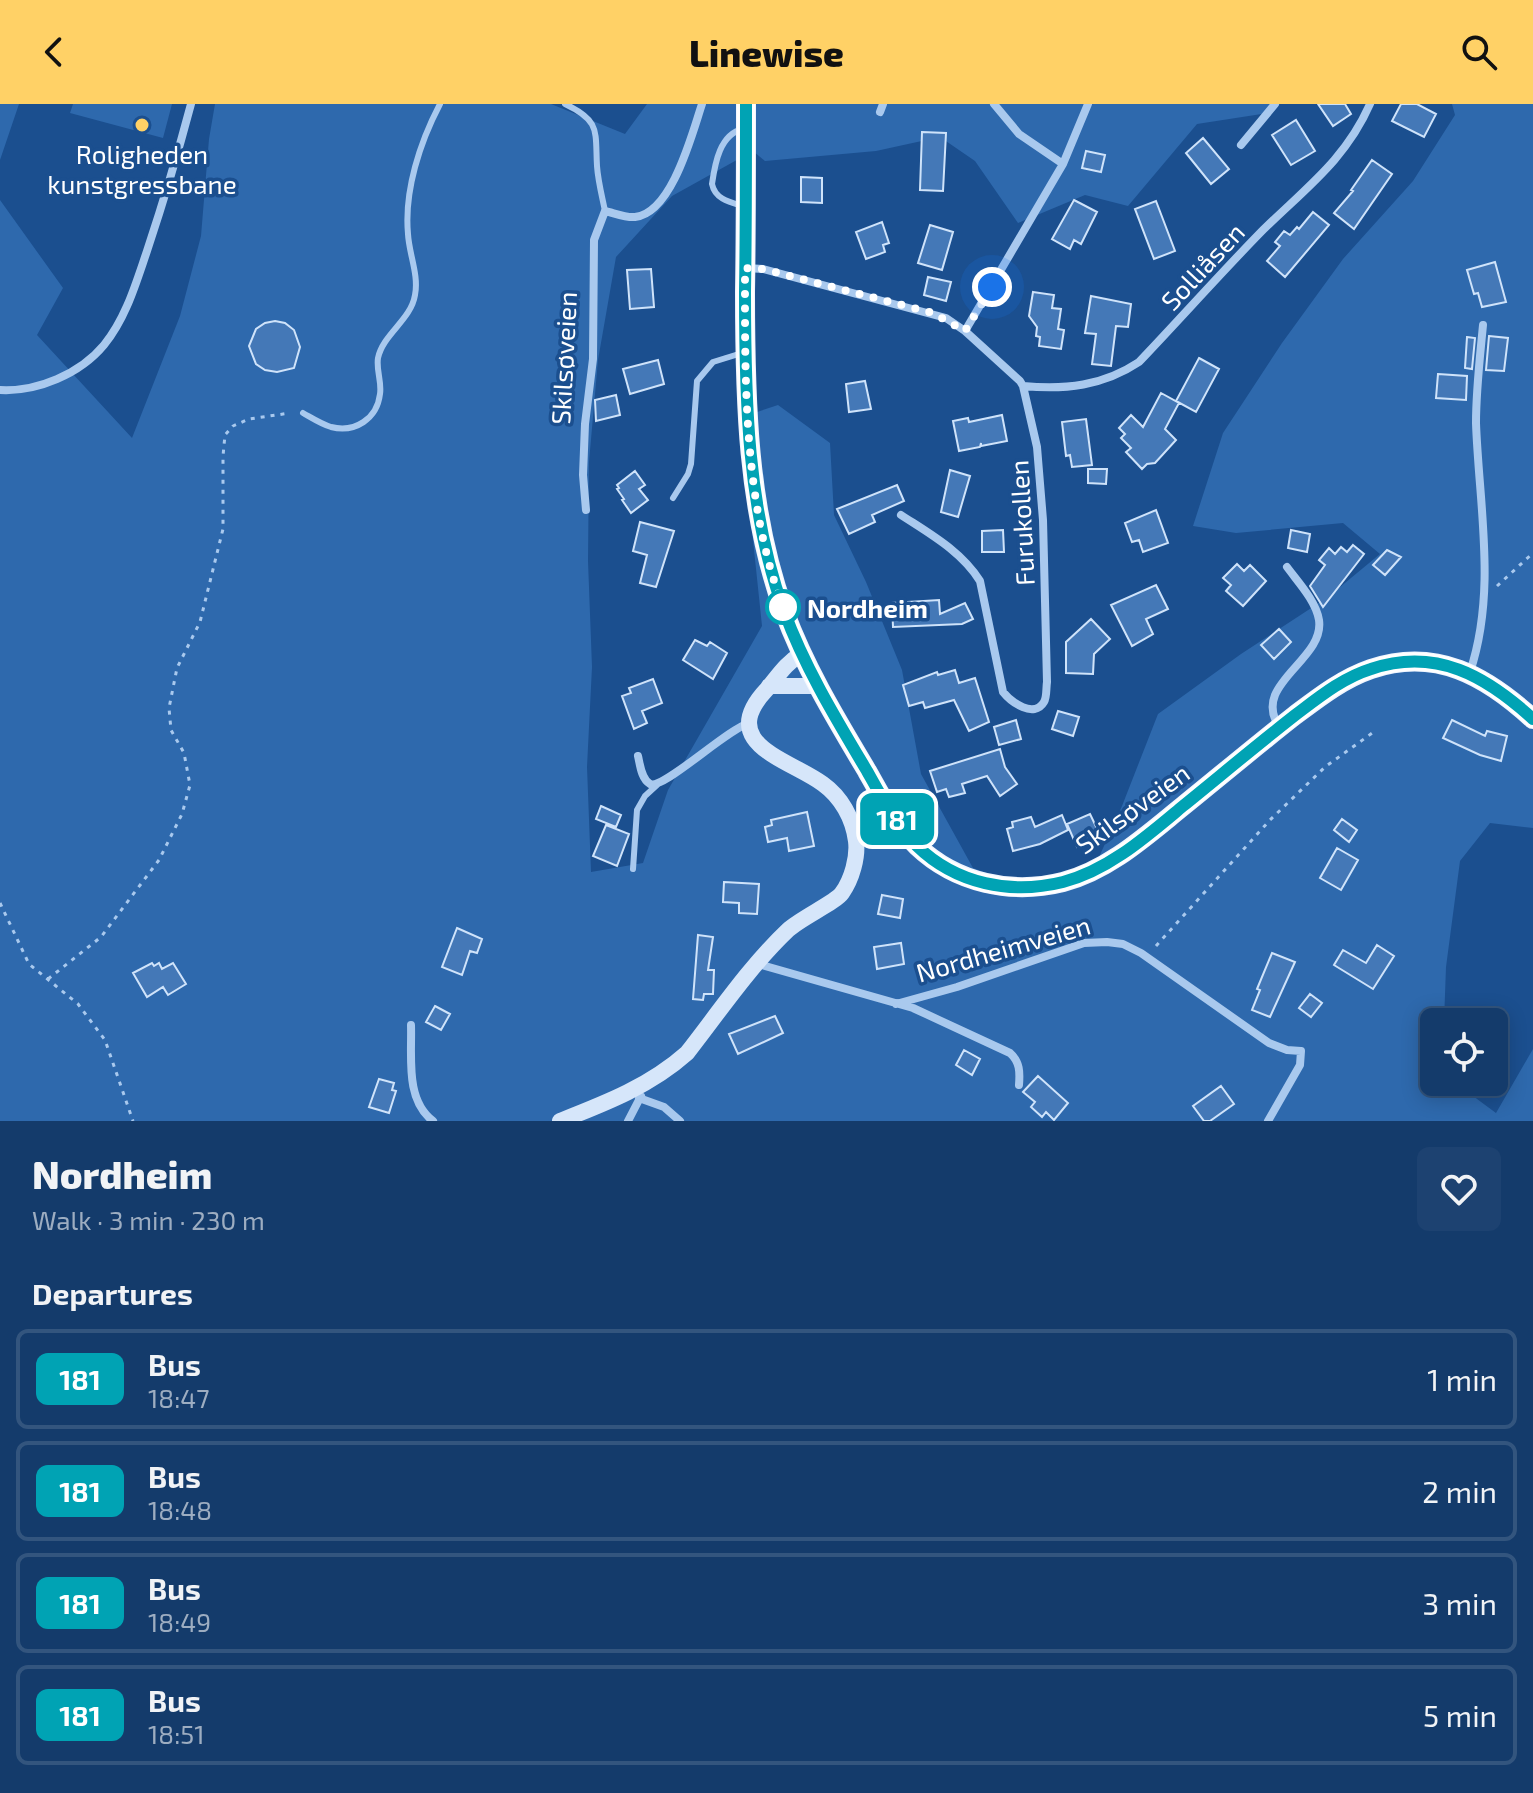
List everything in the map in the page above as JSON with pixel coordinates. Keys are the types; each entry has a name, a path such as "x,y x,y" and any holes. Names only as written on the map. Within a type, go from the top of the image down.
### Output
{"main road":[{"name":"Skilsøveien","path":"746,104 745,352 748,426 761,520 783,607 816,686 885,803 914,843 937,863 975,881 1009,887 1033,887 1064,882 1109,862 1159,826 1325,693 1370,669 1402,662 1438,664 1470,673 1506,694 1533,719"},
{"path":"564,1120 642,1092 687,1053 788,930 808,913 841,896 850,879 856,842 852,823 836,796 757,744 749,723 752,706 791,660 801,654"},
{"path":"769,686 816,686"}],"street":[{"path":"0,390 31,388 71,372 103,347 125,312 147,251 191,104"},
{"path":"605,211 634,217 650,212 667,192 684,158 702,104"},
{"path":"994,104 1019,134 1063,164"},
{"path":"965,331 1063,164 1088,104"},
{"path":"1241,145 1275,104"},
{"name":"Solliåsen","path":"1023,386 1065,388 1091,384 1123,373 1139,362 1260,233 1332,165 1357,132 1370,104"},
{"name":"Skilsøveien","path":"586,510 583,475 593,359 594,240 605,211"},
{"path":"745,268 763,269 933,313 965,331 1023,386"},
{"path":"1470,673 1476,655 1486,571 1476,421 1483,325"},
{"name":"Furukollen","path":"901,515 958,553 970,565 980,581 1003,692 1011,703 1020,707 1034,709 1041,706 1045,700 1047,682 1043,520 1037,447 1023,386"},
{"path":"1280,728 1272,715 1273,699 1309,649 1319,626 1319,617 1306,592 1287,567"},
{"path":"638,756 644,779 651,785 657,785 679,772 726,734 749,723"},
{"name":"Nordheimveien","path":"896,1004 957,987 1084,943 1123,944 1147,957 1269,1043 1287,1050 1301,1051 1300,1065 1268,1121"},
{"name":"Nordheimveien","path":"757,964 913,1008 1010,1053 1017,1059 1019,1085"},
{"path":"411,1025 415,1098 423,1114 433,1121"},
{"path":"628,1121 642,1092 680,1121"}],"lane":[{"path":"303,413 330,426 343,428 366,421 375,412 380,393 379,353 408,314 416,291 408,235 409,201 417,163 440,104"},
{"name":"Skilsøveien","path":"565,104 581,111 592,122 598,138 597,166 605,211"},
{"path":"746,129 735,131 725,138 712,184 719,196 746,208"},
{"path":"673,498 691,464 697,381 713,362 745,352"},
{"path":"633,869 637,810 645,796 657,785"}],"path":[{"path":"48,979 101,937 159,860 182,814 190,785 184,753 171,730 169,708 177,668 200,622 223,529 225,435 233,426 249,419 281,412 303,413"},
{"path":"1485,597 1533,553"},
{"path":"1147,957 1270,820 1325,767 1375,731"},
{"path":"0,903 29,964 78,1004 105,1040 133,1121"}],"shaded area":[{"path":"0,104 19,104 0,160"},
{"name":"Roligheden kunstgressbane","path":"73,104 172,104 163,138 70,113"},
{"path":"215,104 551,104 625,134 647,104 1272,104 1268,113 1197,124 1128,206 1085,195 1018,223 975,161 940,137 876,151 765,161 753,151 672,196 616,257 598,360 589,462 588,561 592,667 587,767 591,872 643,863 668,790 762,626 751,521 751,414 778,405 830,443 834,515 902,670 921,774 973,868 1031,890 1095,866 1158,714 1328,597 1380,554 1343,523 1236,533 1193,526 1223,433 1282,343 1343,259 1413,181 1455,115 1452,104 1533,104 1533,828 1490,823 1460,861 1446,967 1445,1008 1420,1008 1420,1096 1473,1096 1496,1113 1533,1049 1533,1121 0,1121 0,200 63,288 37,335 132,438 180,316 201,236"}],"building":[{"path":"1318,104 1345,104 1351,114 1333,126"},
{"path":"1401,104 1417,104 1436,114 1424,137 1392,121"},
{"path":"1296,120 1315,151 1291,165 1272,135"},
{"path":"922,132 946,133 943,191 920,190"},
{"path":"1203,138 1229,169 1211,184 1186,153"},
{"path":"1086,151 1105,155 1101,172 1082,168"},
{"path":"1372,160 1392,174 1354,229 1334,213 1353,191"},
{"path":"801,177 822,178 822,203 801,202"},
{"path":"1074,200 1097,212 1081,244 1074,240 1070,249 1052,239"},
{"path":"1156,201 1175,251 1154,259 1135,209"},
{"path":"1313,212 1329,225 1285,277 1267,261 1280,246 1275,242 1284,231 1290,235 1297,227 1299,229"},
{"path":"882,222 889,243 883,245 885,252 866,259 856,232"},
{"path":"930,225 953,232 942,270 918,263"},
{"path":"1495,262 1506,302 1482,307 1478,293 1474,294 1467,270"},
{"path":"651,269 654,307 630,309 627,270"},
{"path":"928,277 951,282 946,301 924,295"},
{"path":"1033,292 1054,295 1052,308 1061,309 1058,329 1064,330 1061,349 1039,346 1037,327 1029,316"},
{"path":"1091,296 1131,304 1128,327 1116,326 1111,366 1092,364 1096,334 1085,333"},
{"path":"275,321 285,323 294,330 300,347 294,368 277,372 265,370 256,364 249,346 256,329"},
{"path":"1489,336 1508,338 1504,371 1486,370"},
{"path":"1467,337 1475,338 1472,369 1465,368"},
{"path":"1199,358 1219,369 1196,412 1176,401"},
{"path":"658,360 664,384 630,394 623,369"},
{"path":"1438,374 1467,376 1466,400 1436,398"},
{"path":"865,381 871,409 849,412 846,384"},
{"path":"1161,393 1179,403 1165,429 1176,440 1155,463 1147,464 1142,469 1126,452 1131,448 1121,438 1125,434 1119,428 1131,415 1143,427"},
{"path":"616,395 620,415 596,421 595,400"},
{"path":"1002,415 1007,441 981,446 981,443 980,447 959,451 953,421 968,418 969,422"},
{"path":"1086,419 1092,465 1072,467 1070,455 1066,456 1062,422"},
{"path":"1088,469 1107,469 1106,484 1088,483"},
{"path":"950,470 970,476 958,517 941,512"},
{"path":"635,471 645,485 639,489 648,500 631,513 617,485"},
{"path":"897,485 904,501 872,515 875,522 849,534 837,509"},
{"path":"1156,510 1168,543 1143,552 1139,540 1132,542 1125,523"},
{"path":"640,522 674,531 656,587 640,583 647,555 633,551"},
{"path":"1003,530 1004,552 982,552 982,531"},
{"path":"1291,530 1310,534 1307,552 1288,548"},
{"path":"1353,545 1364,554 1323,607 1310,586 1325,565 1319,560 1329,548 1335,554 1341,547 1347,552"},
{"path":"1387,550 1401,557 1385,575 1373,565"},
{"path":"1237,564 1244,571 1250,565 1266,581 1243,606 1226,591 1231,585 1223,578"},
{"path":"1156,585 1168,609 1146,619 1153,634 1132,646 1111,605"},
{"path":"939,600 940,614 965,603 973,619 962,624 893,627 892,603"},
{"path":"1091,619 1110,639 1094,654 1093,674 1066,673 1066,642"},
{"path":"1279,629 1291,642 1274,659 1261,645"},
{"path":"695,640 707,646 710,642 727,653 713,679 683,660"},
{"path":"955,670 959,683 975,678 989,722 969,731 954,700 925,708 923,702 909,706 903,685 937,672 938,675"},
{"path":"653,679 662,703 642,711 647,723 634,729 622,696 631,693 629,688"},
{"path":"1058,711 1079,717 1073,736 1052,729"},
{"path":"1016,720 1021,739 999,745 994,727"},
{"path":"1452,720 1485,736 1487,731 1507,736 1501,761 1443,738"},
{"path":"1000,749 1005,767 1017,784 1000,796 987,776 962,784 965,793 949,797 946,789 937,792 930,771"},
{"path":"601,806 621,815 616,827 596,819"},
{"path":"807,812 814,846 789,851 787,838 768,842 765,827 772,825 771,820"},
{"path":"1090,814 1101,837 1077,847 1067,824"},
{"path":"1062,815 1068,830 1040,844 1013,851 1007,829 1013,827 1012,822 1031,817 1035,827"},
{"path":"1342,819 1357,830 1349,842 1334,830"},
{"path":"606,825 629,834 617,866 593,856"},
{"path":"1337,848 1358,860 1341,890 1320,878"},
{"path":"724,882 759,884 757,914 739,913 739,903 723,902"},
{"path":"882,895 903,899 900,918 878,914"},
{"path":"457,928 482,939 477,953 470,951 462,975 442,967"},
{"path":"698,935 713,937 708,970 714,970 713,994 704,994 703,1000 693,999"},
{"path":"901,943 904,964 877,969 874,947"},
{"path":"1377,945 1394,956 1373,989 1334,965 1343,950 1366,963"},
{"path":"1272,953 1295,962 1270,1017 1252,1010"},
{"path":"152,963 154,966 159,963 162,969 173,963 186,984 168,995 163,987 147,997 133,973"},
{"path":"1310,994 1322,1003 1311,1017 1299,1008"},
{"path":"435,1006 450,1014 441,1030 426,1022"},
{"path":"775,1016 783,1033 738,1054 729,1034"},
{"path":"964,1050 980,1059 972,1075 956,1065"},
{"path":"1038,1076 1068,1103 1054,1120 1046,1112 1042,1117 1031,1107 1035,1102 1023,1092"},
{"path":"379,1079 394,1083 392,1090 396,1091 389,1113 369,1107"},
{"path":"1221,1086 1234,1104 1210,1121 1204,1121 1193,1106"}],"bus line":[{"name":"181","path":"746,104 747,418 766,551 783,607 816,686 885,803 914,843 937,863 975,881 1009,887 1064,882 1089,873 1159,826 1325,693 1370,669 1402,662 1438,664 1470,673 1506,694 1533,719"}],"place":[{"name":"Roligheden kunstgressbane","path":"142,125"},
{"name":"Nordheim","path":"783,607"}],"route":[{"path":"783,607 766,551 755,489 748,426 745,268 763,269 933,313 965,331 992,287"}]}
